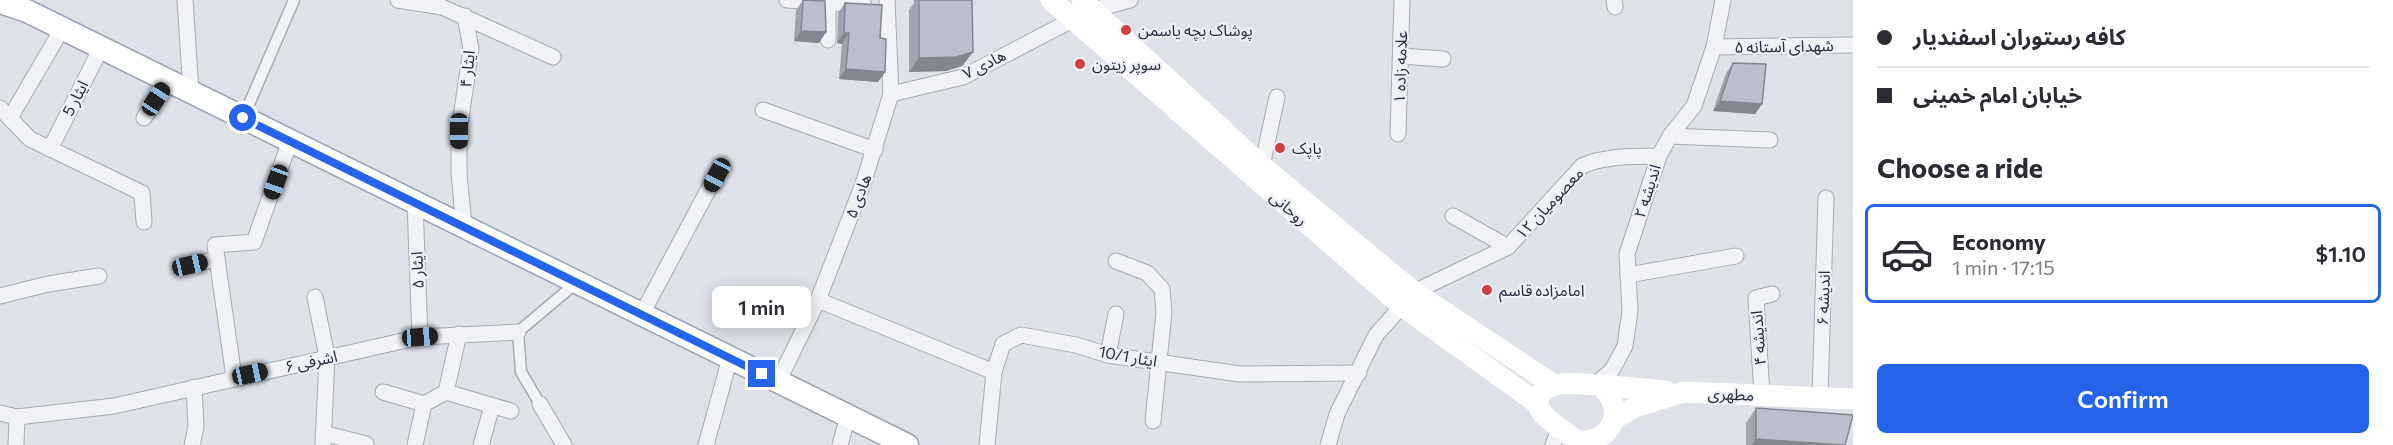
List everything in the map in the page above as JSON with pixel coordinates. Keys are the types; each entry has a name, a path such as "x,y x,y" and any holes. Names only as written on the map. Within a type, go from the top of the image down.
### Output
{"main road":[{"name":"روحانی","path":"1051,0 1072,20 1408,299 1537,403"},
{"name":"روحانی","path":"1088,5 1408,299 1554,385"},
{"path":"2,8 62,29 907,445"},
{"path":"1597,386 1610,396 1615,411 1613,430 1593,441 1580,443 1556,436 1537,403 1540,393 1546,387 1554,385 1597,386 1684,392"},
{"name":"مطهری","path":"1613,430 1635,407 1684,392 1853,399"}],"street":[{"path":"185,0 190,92"},
{"path":"243,118 294,0"},
{"path":"398,0 444,4 553,57"},
{"path":"787,0 887,3"},
{"path":"1088,5 1129,0"},
{"name":"علامه زاده ۱","path":"1398,134 1402,0"},
{"name":"اندیشه ۲","path":"1597,386 1612,370 1624,346 1630,311 1628,254 1659,156 1670,136 1694,106 1714,47 1722,0"},
{"path":"828,3 828,40"},
{"name":"هادی ۵","path":"778,382 818,300 875,150 891,94 887,3"},
{"name":"ایثار ۴","path":"464,227 459,173 459,131 471,49 465,16"},
{"name":"هادی ۷","path":"891,94 963,77 1072,20"},
{"path":"62,29 5,113 30,139 142,194 144,222"},
{"name":"شهدای آستانه ۵","path":"1714,47 1853,45"},
{"name":"ایثار 5","path":"50,149 101,48"},
{"path":"1401,56 1443,59"},
{"path":"144,118 168,81"},
{"path":"1262,166 1277,97"},
{"path":"763,110 875,150"},
{"path":"1670,136 1770,140"},
{"path":"190,265 216,252 254,242 290,141"},
{"name":"معصومیان ۱۲","path":"1408,299 1508,247 1582,165 1593,160 1613,157 1659,156"},
{"path":"642,315 717,175"},
{"name":"اندیشه ۶","path":"1820,398 1826,198"},
{"name":"ایثار ۵","path":"415,203 420,337"},
{"path":"1453,216 1508,247"},
{"path":"216,252 234,377"},
{"path":"1628,275 1736,256"},
{"path":"1116,261 1147,273 1162,289 1164,312 1157,362 1153,421"},
{"path":"0,296 48,284 99,276"},
{"path":"564,445 521,372 518,332 569,289 574,281"},
{"name":"اندیشه ۴","path":"1762,395 1756,298 1772,294"},
{"path":"315,297 327,357 323,439 366,444"},
{"path":"1329,445 1337,414 1376,335 1408,299"},
{"path":"818,300 994,372"},
{"path":"1108,355 1116,314"},
{"name":"اشرفی ۶","path":"0,413 17,417 114,406 234,377 420,337 518,332"},
{"path":"446,392 459,334"},
{"name":"ایثار 10/1","path":"987,445 994,372 1003,344 1021,335 1076,345 1108,355 1240,374 1359,373"},
{"path":"706,445 730,358"},
{"path":"192,445 196,427 194,387"},
{"path":"383,393 424,404 446,392 512,411"},
{"path":"415,445 424,404"},
{"path":"481,445 492,406"},
{"path":"840,445 848,416"},
{"path":"16,445 17,417"}],"building":[{"path":"803,0 825,1 826,32 801,31"},
{"path":"919,0 972,0 973,52 956,57 919,58"},
{"path":"845,3 882,5 880,38 886,39 885,72 846,69 849,33 844,33"},
{"path":"1733,63 1766,64 1762,104 1720,101"},
{"path":"1756,408 1853,415 1845,445 1756,439"}],"place":[{"name":"پوشاک بچه یاسمن","path":"1126,30"},
{"name":"سوپر زیتون","path":"1080,64"},
{"name":"پاپک","path":"1280,148"},
{"name":"امامزاده قاسم","path":"1487,290"}],"route":[{"path":"243,118 762,374"}]}
